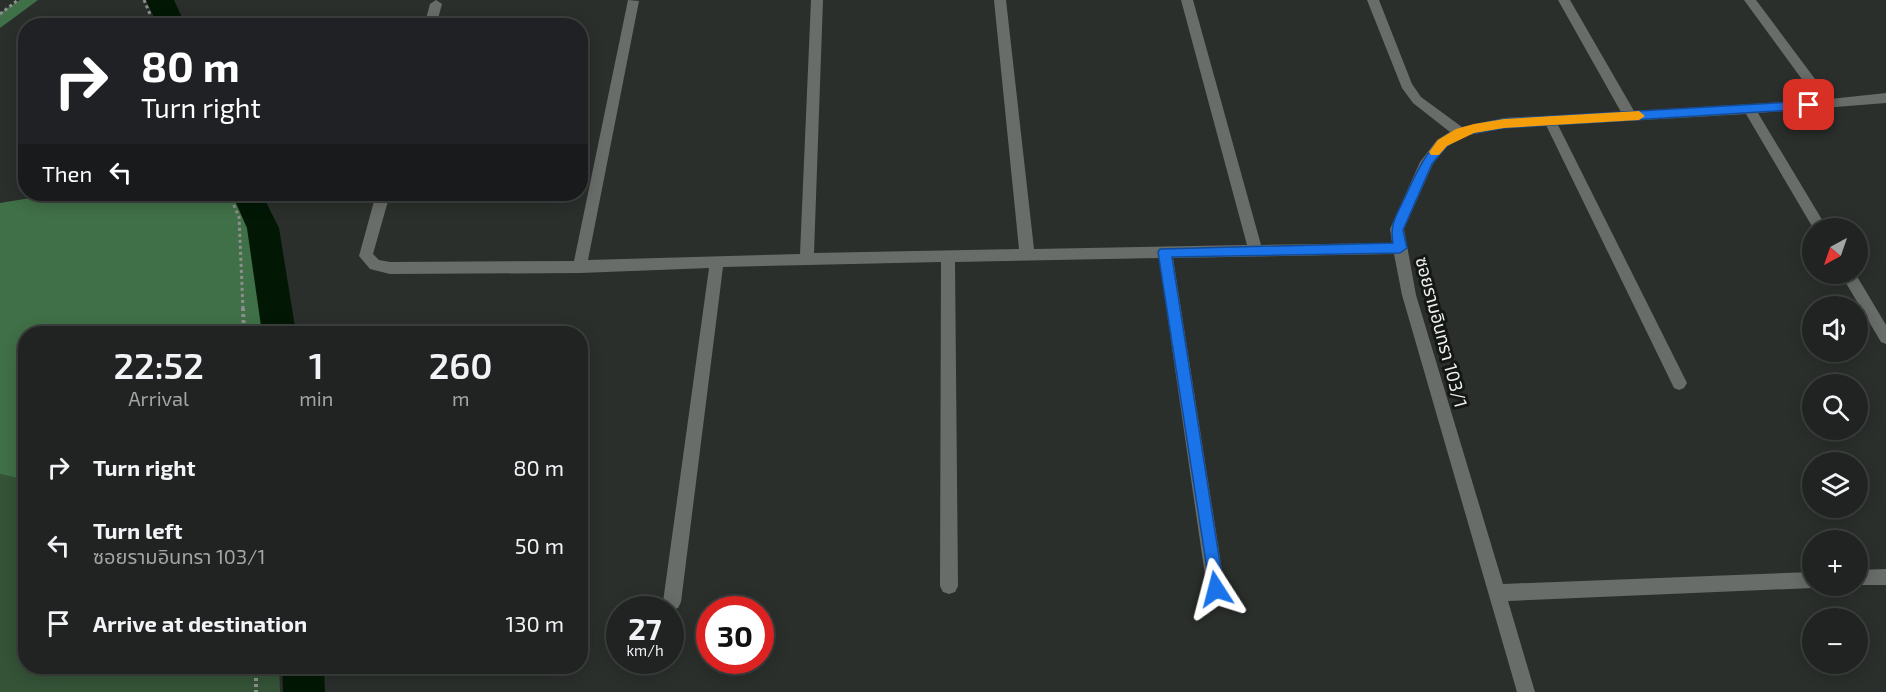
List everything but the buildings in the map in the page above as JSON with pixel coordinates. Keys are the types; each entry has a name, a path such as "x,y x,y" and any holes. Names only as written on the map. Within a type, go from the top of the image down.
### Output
{"street":[{"path":"807,259 817,0"},
{"path":"1000,0 1027,254"},
{"path":"1187,0 1255,250"},
{"path":"1373,0 1406,85 1418,100 1460,132"},
{"path":"1564,0 1630,116"},
{"path":"1750,0 1827,104"},
{"path":"580,267 633,1"},
{"path":"432,18 436,4"},
{"name":"ซอยรามอินทรา 103/1","path":"1526,692 1409,296 1400,248 1397,230 1427,162 1442,143 1460,132 1504,123 1827,104 1886,98"},
{"path":"1749,109 1814,218"},
{"path":"1550,121 1679,383"},
{"path":"381,201 366,256 375,265 390,268 580,267 807,259 1400,248"},
{"path":"1165,252 1216,589"},
{"path":"948,256 949,586"},
{"path":"673,596 717,262"},
{"path":"1854,284 1886,338"},
{"path":"1868,578 1886,577"},
{"path":"1497,593 1802,580"}],"path":[{"path":"0,14 18,0"},
{"path":"144,0 152,18"},
{"path":"232,201 239,217 244,326"},
{"path":"256,674 256,692"}],"green space":[{"path":"20,0 38,0 0,28 0,13"},
{"path":"18,200 239,201 253,238 262,326 18,326 18,478 0,474 0,203"},
{"path":"0,474 18,478 18,674 279,674 280,692 0,692"}],"waterway":[{"path":"160,0 168,18"},
{"path":"250,201 263,228 278,326"},
{"path":"303,674 304,692"}],"slow traffic":[{"path":"1435,152 1442,143 1460,132 1474,128 1504,123 1639,116"}],"route":[{"path":"1216,589 1165,252 1400,248 1397,230 1427,162 1442,143 1460,132 1474,128 1504,123 1809,105"}]}
